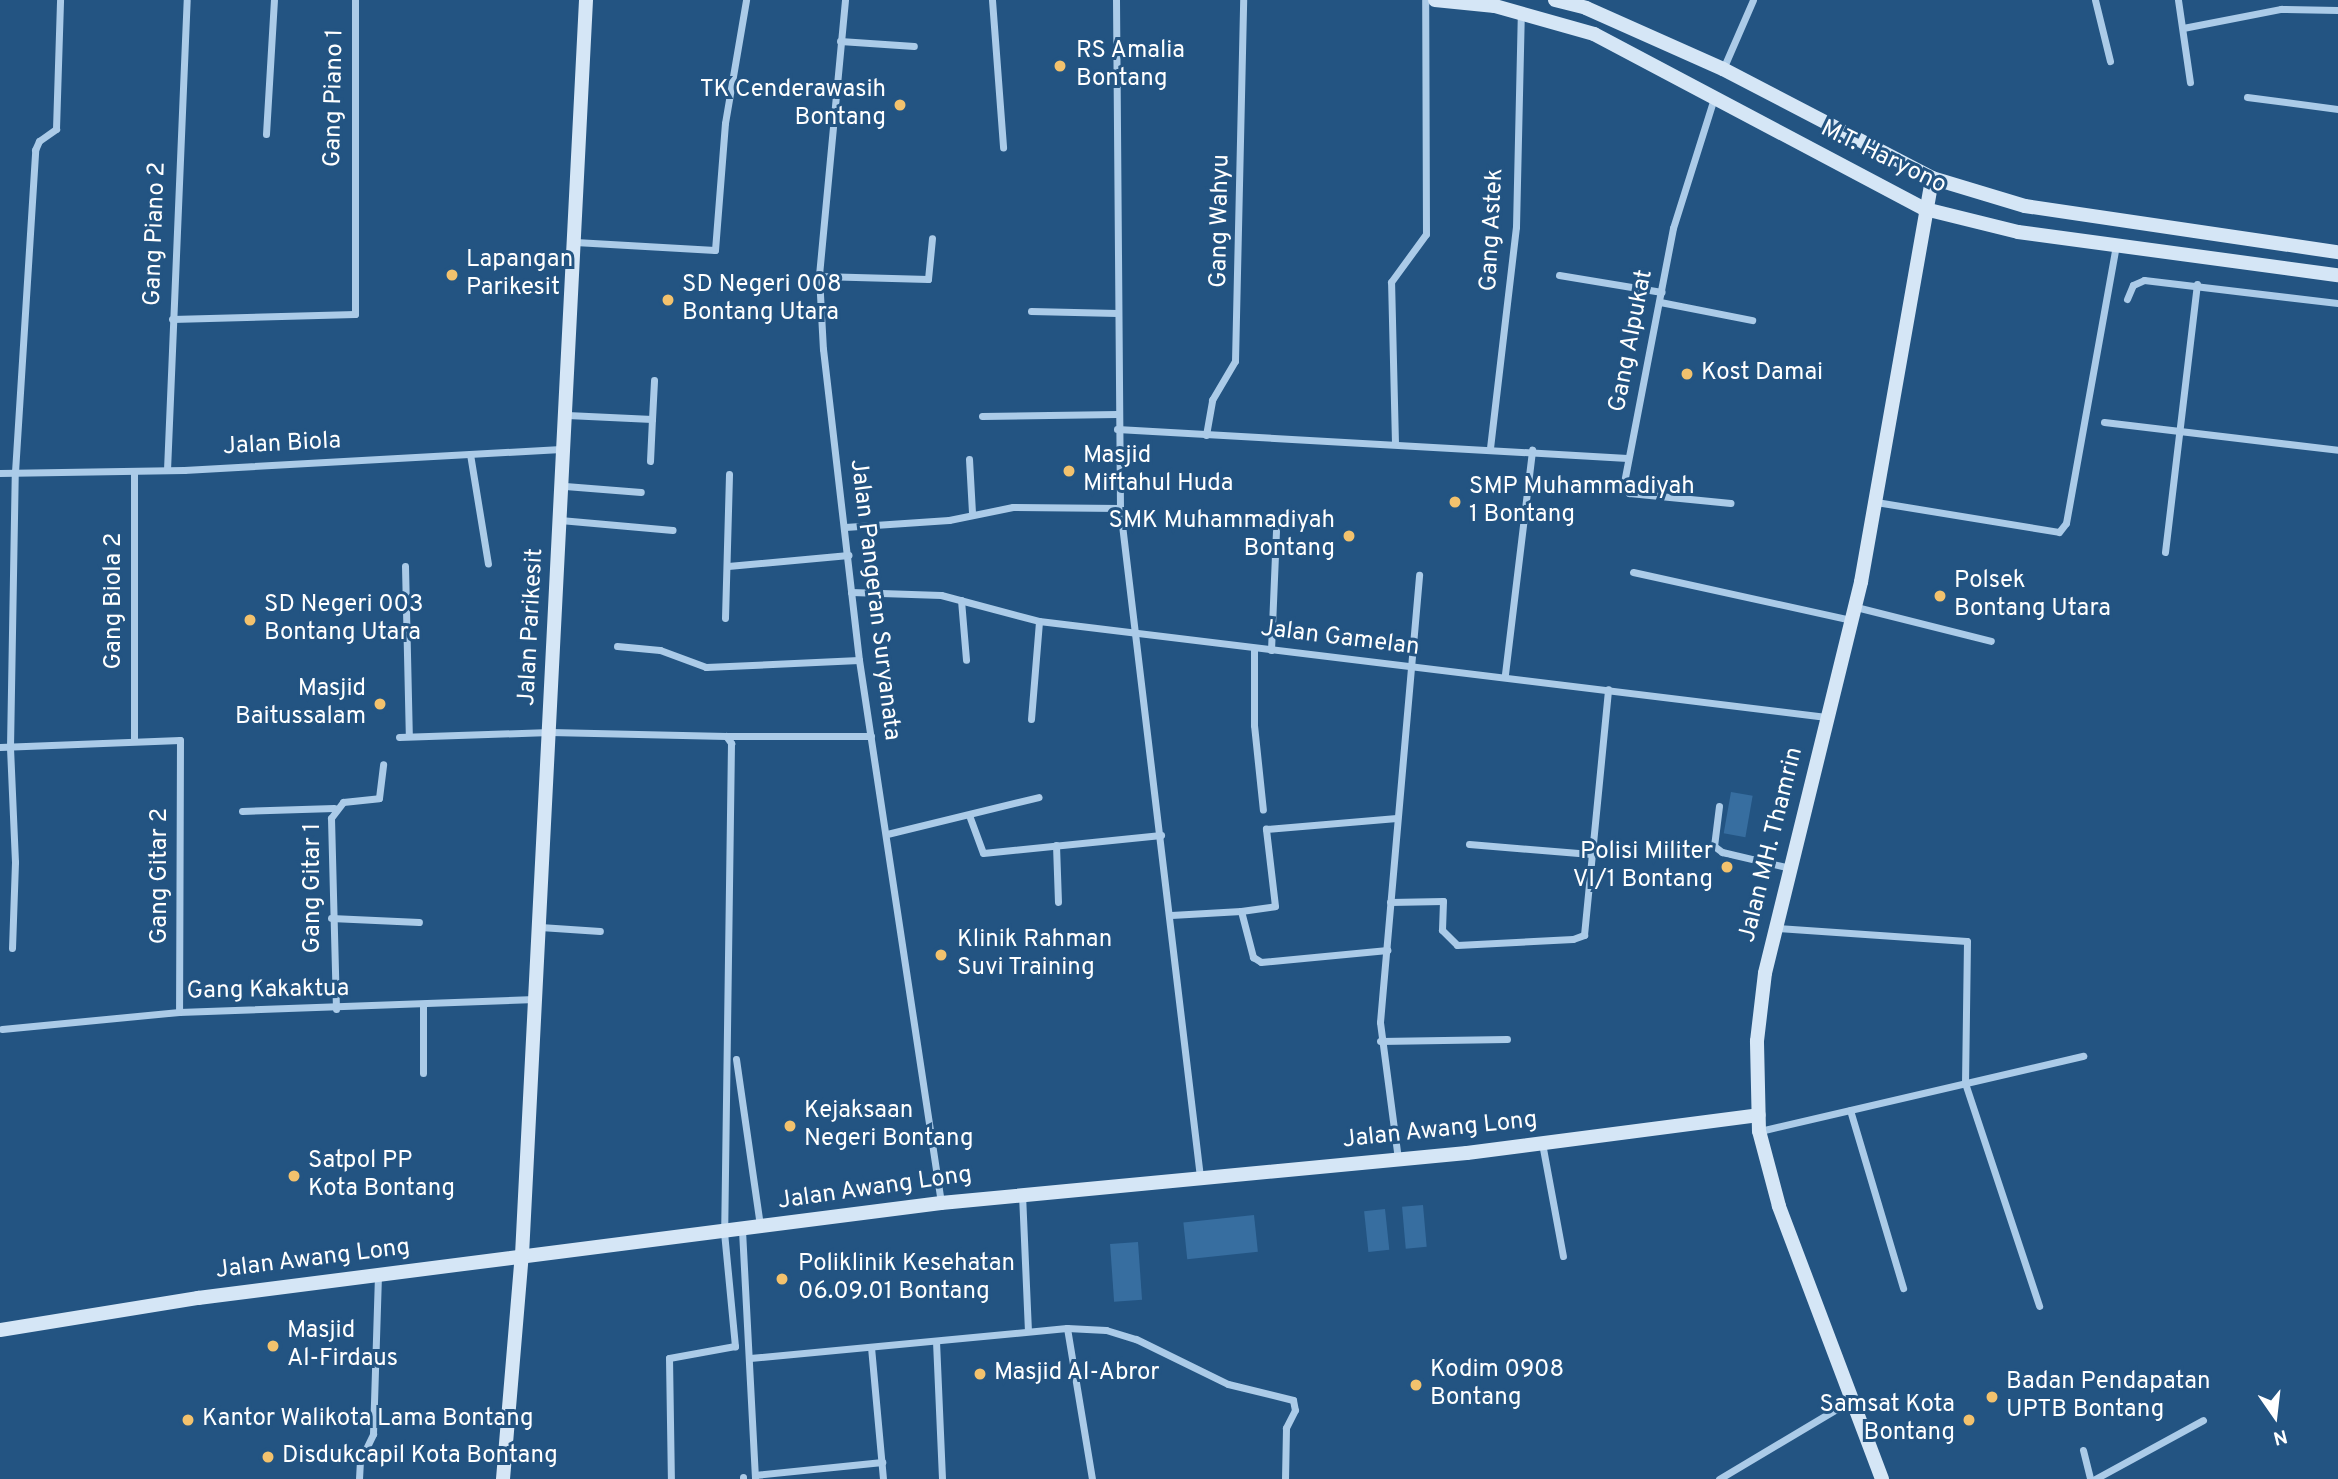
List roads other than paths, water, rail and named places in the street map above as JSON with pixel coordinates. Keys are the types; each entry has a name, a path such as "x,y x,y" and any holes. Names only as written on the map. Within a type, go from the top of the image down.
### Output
{"street":[{"path":"12,948 15,862 10,730 15,472 35,150 39,141 56,129 60,0"},
{"name":"Gang Piano 2","path":"167,470 187,0"},
{"path":"266,134 274,0"},
{"name":"Gang Piano 1","path":"172,319 355,314 355,0"},
{"name":"Jalan Parikesit","path":"503,1479 522,1255 560,520 565,486 586,0"},
{"path":"575,243 715,250 725,123 746,0"},
{"name":"Jalan Pangeran Suryanata","path":"845,0 819,276 859,660 941,1203"},
{"path":"992,0 1003,148"},
{"path":"1116,0 1116,313 1120,508 1171,915 1200,1177"},
{"name":"Gang Wahyu","path":"1206,435 1212,400 1235,361 1243,0"},
{"path":"1395,443 1391,282 1426,234 1425,0"},
{"name":"M.T. Haryono","path":"1435,0 1521,13 1594,34 1925,209 2018,232 2338,275"},
{"name":"M.T. Haryono","path":"1555,0 1586,8 1723,69 1931,178 2025,206 2338,251"},
{"path":"1723,69 1753,0"},
{"path":"2095,0 2110,61"},
{"path":"2178,0 2190,82"},
{"path":"2183,28 2281,9 2338,9"},
{"name":"Gang Astek","path":"1490,449 1516,227 1521,13"},
{"path":"840,41 914,46"},
{"name":"Gang Alpukat","path":"1714,97 1678,206 1623,488 1629,493 1731,503"},
{"path":"2247,97 2338,109"},
{"name":"Jalan MH. Thamrin","path":"1882,1479 1854,1398 1798,1264 1759,1131 1760,1003 1826,718 1854,614 1876,502 1931,178"},
{"path":"819,276 928,279 932,238"},
{"path":"1876,502 2059,533 2066,523 2116,246"},
{"path":"1559,275 1662,292"},
{"path":"2127,299 2138,281 2197,284 2338,303"},
{"path":"2165,552 2197,284"},
{"path":"1660,302 1752,320"},
{"path":"1031,311 1116,313"},
{"path":"650,461 653,380"},
{"path":"982,416 1117,414"},
{"path":"567,415 652,419"},
{"path":"2104,422 2338,450"},
{"path":"1117,429 1532,450 1627,458"},
{"name":"Jalan Biola","path":"0,473 167,470 566,449"},
{"path":"1505,674 1532,450"},
{"path":"470,454 488,564"},
{"path":"969,459 972,513"},
{"name":"Gang Biola 2","path":"134,471 134,736"},
{"path":"725,618 729,474"},
{"path":"565,486 641,492"},
{"path":"845,527 949,520 972,513 1013,507 1120,508"},
{"path":"560,520 673,530"},
{"path":"1272,650 1276,531"},
{"path":"728,566 848,555"},
{"path":"405,566 409,736"},
{"path":"1633,572 1991,641"},
{"path":"1398,1159 1380,1041 1419,575"},
{"name":"Jalan Gamelan","path":"851,592 941,595 1039,621 1410,667 1505,674 1826,718"},
{"path":"961,600 966,660"},
{"path":"1031,719 1039,621"},
{"path":"617,646 660,650 706,667 859,660"},
{"path":"1254,648 1254,724 1263,810"},
{"path":"1390,902 1443,901 1441,930 1457,945 1580,938 1587,929 1591,854 1608,689"},
{"path":"399,737 550,732 871,736"},
{"path":"0,747 10,743 134,736"},
{"name":"Gang Gitar 2","path":"134,736 180,740 179,1012"},
{"path":"671,1479 669,1358 735,1346 724,1232 731,757 726,736"},
{"name":"Gang Gitar 1","path":"336,1009 331,918 334,808 348,800 379,798 383,764"},
{"path":"887,834 1039,797"},
{"path":"1719,806 1714,846 1790,869"},
{"path":"242,811 334,808"},
{"path":"969,815 979,852 1161,835"},
{"path":"1171,915 1275,906 1266,830 1397,818"},
{"path":"1469,844 1591,854"},
{"path":"1056,845 1058,902"},
{"path":"1241,911 1253,957 1261,962 1387,950"},
{"path":"331,918 419,922"},
{"path":"540,927 600,931"},
{"path":"1776,928 1967,941 1965,1083 2039,1306"},
{"name":"Gang Kakaktua","path":"2,1029 179,1012 336,1009 536,999"},
{"path":"423,1004 423,1073"},
{"path":"1380,1041 1507,1040"},
{"path":"1759,1131 2083,1056"},
{"path":"736,1059 760,1227"},
{"path":"1850,1110 1903,1288"},
{"name":"Jalan Awang Long","path":"0,1330 379,1274 1022,1193 1398,1159 1759,1115"},
{"path":"1542,1143 1563,1256"},
{"path":"1022,1193 1028,1331"},
{"path":"742,1230 755,1477 882,1462"},
{"path":"359,1479 360,1461 373,1434 379,1274"},
{"path":"1067,1328 1092,1479"},
{"path":"750,1358 1067,1328 1120,1333 1228,1384 1293,1399 1295,1410 1286,1428 1285,1479"},
{"path":"936,1340 942,1479"},
{"path":"872,1347 883,1479"},
{"path":"1719,1479 1854,1398"},
{"path":"2095,1479 2203,1420"},
{"path":"2083,1450 2090,1479"}],"place":[{"name":"RS Amalia Bontang","path":"1060,66"},
{"name":"TK Cenderawasih Bontang","path":"900,105"},
{"name":"Lapangan Parikesit","path":"452,275"},
{"name":"SD Negeri 008 Bontang Utara","path":"668,300"},
{"name":"Kost Damai","path":"1687,374"},
{"name":"Masjid Miftahul Huda","path":"1069,471"},
{"name":"SMP Muhammadiyah 1 Bontang","path":"1455,502"},
{"name":"SMK Muhammadiyah Bontang","path":"1349,536"},
{"name":"Polsek Bontang Utara","path":"1940,596"},
{"name":"SD Negeri 003 Bontang Utara","path":"250,620"},
{"name":"Masjid Baitussalam","path":"380,704"},
{"name":"Polisi Militer VI/1 Bontang","path":"1727,867"},
{"name":"Klinik Rahman Suvi Training","path":"941,955"},
{"name":"Kejaksaan Negeri Bontang","path":"790,1126"},
{"name":"Satpol PP Kota Bontang","path":"294,1176"},
{"name":"Poliklinik Kesehatan 06.09.01 Bontang","path":"782,1279"},
{"name":"Masjid Al-Firdaus","path":"273,1346"},
{"name":"Masjid Al-Abror","path":"980,1374"},
{"name":"Kodim 0908 Bontang","path":"1416,1385"},
{"name":"Badan Pendapatan UPTB Bontang","path":"1992,1397"},
{"name":"Kantor Walikota Lama Bontang","path":"188,1420"},
{"name":"Samsat Kota Bontang","path":"1969,1420"},
{"name":"Disdukcapil Kota Bontang","path":"268,1457"}]}
